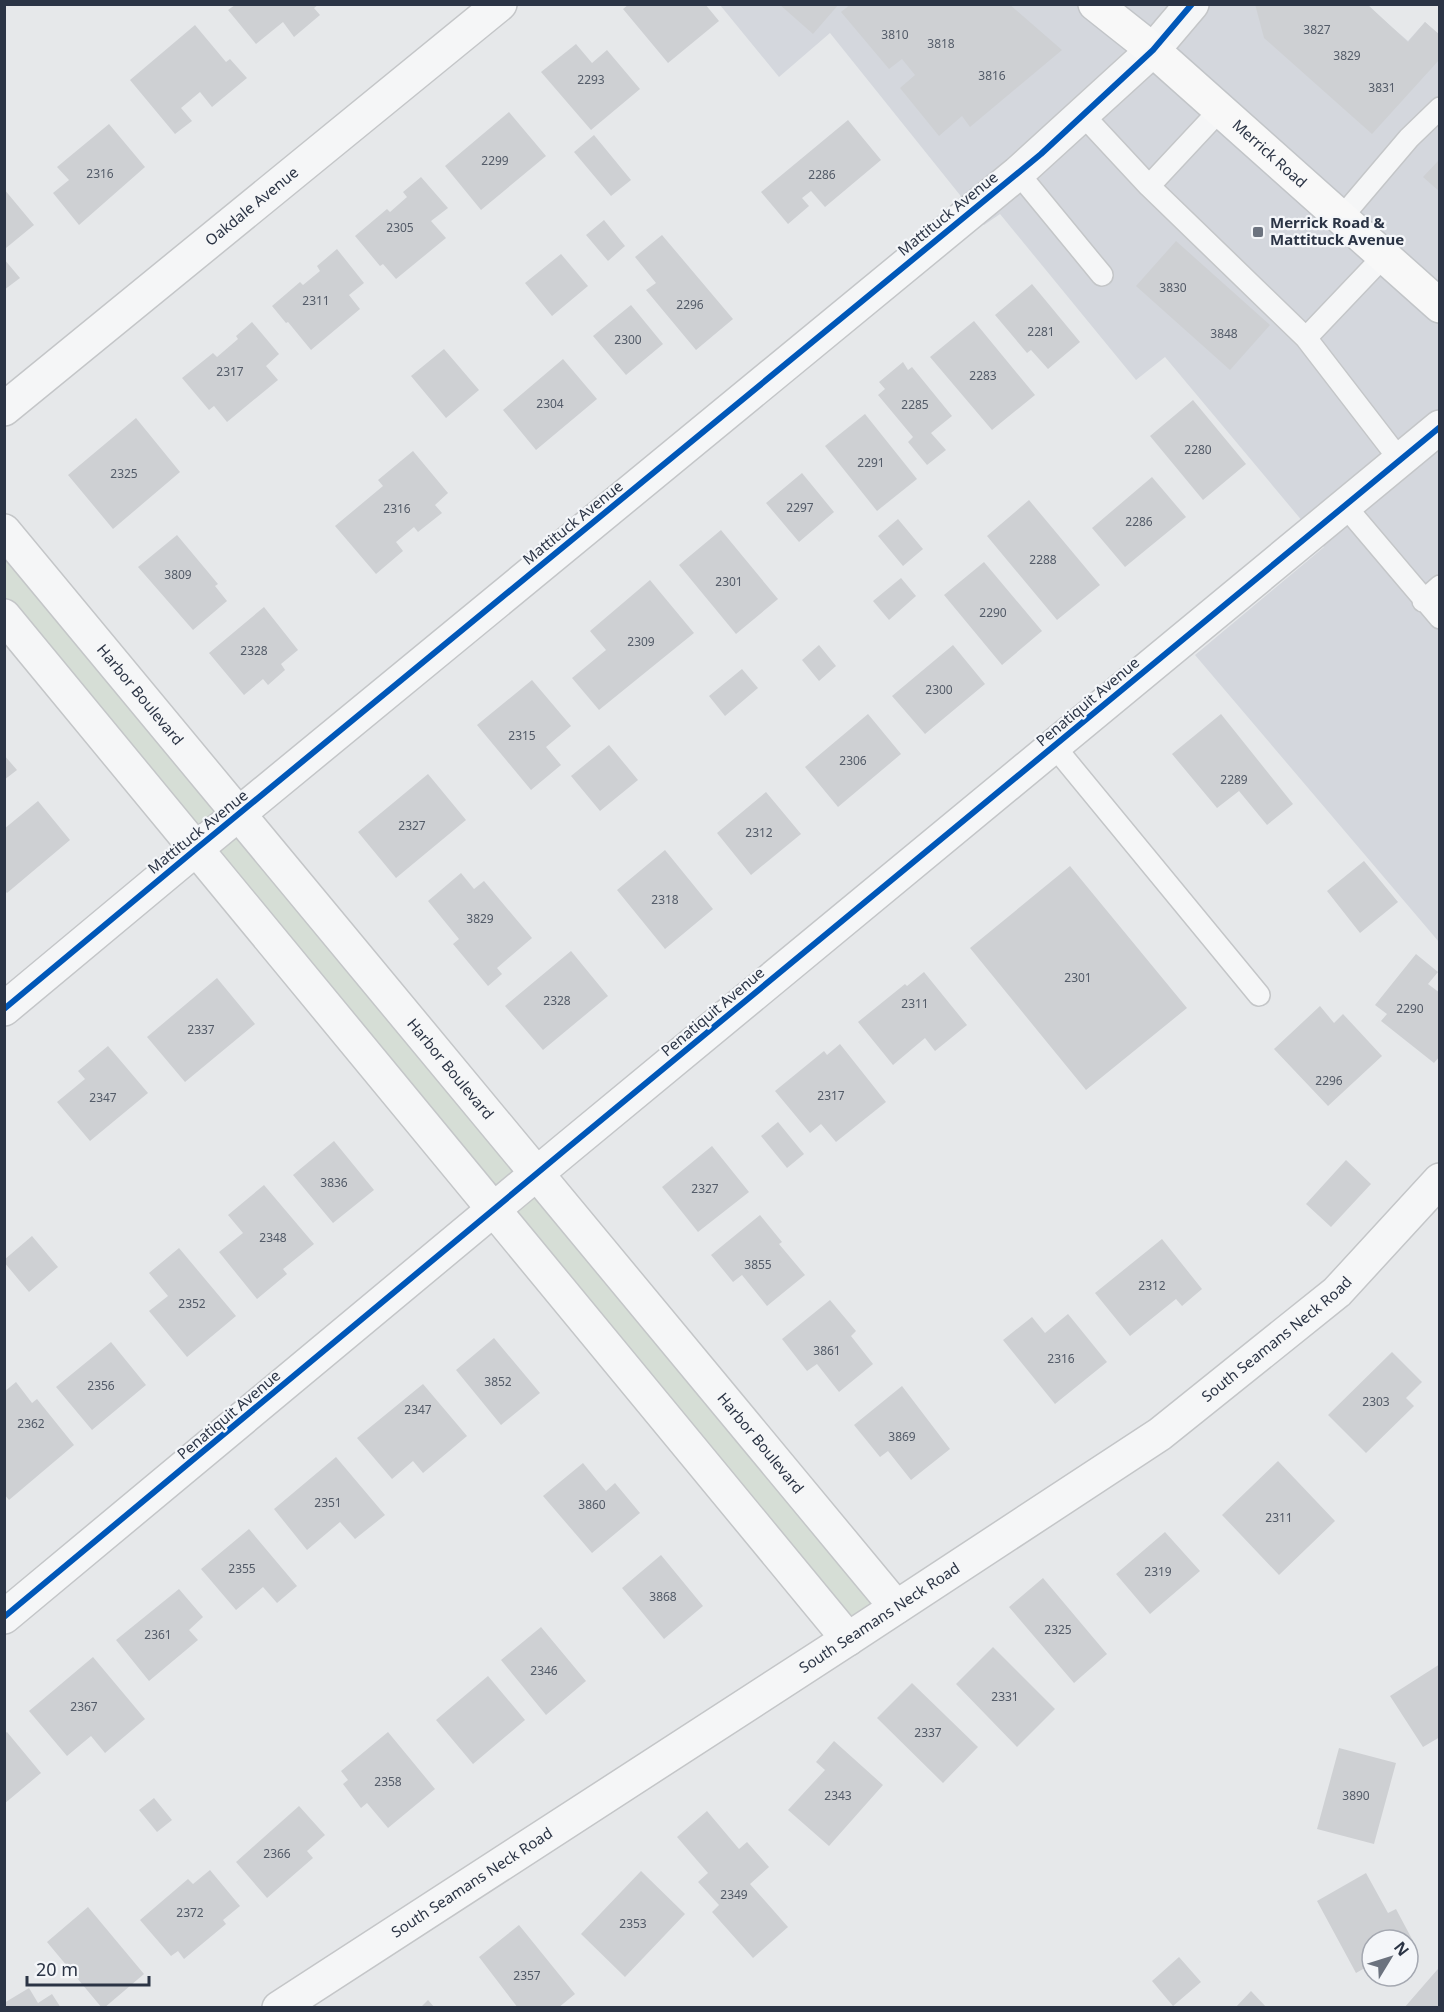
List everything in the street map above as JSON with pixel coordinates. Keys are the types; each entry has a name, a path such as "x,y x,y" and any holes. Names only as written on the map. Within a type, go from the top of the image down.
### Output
{"main road":[{"name":"Merrick Road","path":"1095,4 1152,50 1440,306"}],"street":[{"name":"Oakdale Avenue","path":"4,409 500,4"},
{"name":"Mattituck Avenue","path":"4,1009 1018,173 1152,50 1192,4"},
{"name":"Penatiquit Avenue","path":"4,1617 1440,427"},
{"name":"Harbor Boulevard","path":"4,531 896,1607"},
{"path":"4,616 848,1638"},
{"name":"South Seamans Neck Road","path":"279,2007 1160,1434 1337,1292 1440,1180"}],"lane":[{"path":"1341,218 1409,138 1440,108"},
{"path":"1149,186 1220,110"},
{"path":"1083,115 1149,186 1306,338 1400,460"},
{"path":"1018,173 1102,275"},
{"path":"1306,338 1384,256"},
{"path":"1345,506 1423,601 1440,618"},
{"path":"1423,601 1440,586"},
{"path":"1054,746 1259,995"}],"shaded area":[{"path":"1365,4 1408,41 1425,22 1439,35 1439,942 1195,655 1324,547 1165,357 1136,380 1000,214 984,225 830,33 779,77 720,5"},
{"path":"4,540 230,812 199,839 5,604"},
{"path":"240,826 527,1171 495,1198 208,852"},
{"path":"540,1187 882,1603 850,1626 508,1213"}],"building":[{"path":"629,4 705,4 719,21 668,63 623,9"},
{"path":"779,4 839,4 813,34"},
{"path":"851,4 1009,4 1062,50 970,127 962,116 939,136 900,88 915,75 902,59 889,69 841,12"},
{"path":"1255,4 1367,4 1408,42 1425,22 1440,35 1440,59 1372,134 1264,38"},
{"path":"235,5 318,5 314,8 320,15 294,37 283,22 256,44 228,10"},
{"path":"195,25 226,62 230,59 247,78 212,107 200,92 181,108 192,121 175,134 130,80"},
{"path":"576,44 592,63 607,50 640,89 591,130 541,72"},
{"path":"509,112 546,156 481,210 445,166"},
{"path":"848,120 881,160 825,207 811,191 802,198 809,206 788,224 761,192"},
{"path":"109,124 145,167 79,225 53,193 69,180 57,167"},
{"path":"594,135 631,180 611,196 574,152"},
{"path":"1440,159 1440,192 1423,177"},
{"path":"421,177 448,208 431,221 446,238 396,279 383,264 380,266 355,236 387,209 390,212 407,197 403,192"},
{"path":"4,189 34,225 6,248 4,246"},
{"path":"604,220 625,246 608,261 586,235"},
{"path":"662,235 733,319 696,350 646,290 656,283 635,257"},
{"path":"1176,241 1270,325 1230,370 1136,286"},
{"path":"337,249 364,283 349,295 360,309 311,350 272,306 300,282 303,285 320,271 317,266"},
{"path":"561,254 588,286 552,316 525,283"},
{"path":"4,259 20,278 4,290"},
{"path":"1032,284 1080,342 1048,369 1031,350 1027,353 995,315"},
{"path":"631,305 663,344 626,375 593,336"},
{"path":"974,321 1035,395 992,430 930,357"},
{"path":"252,322 279,354 266,366 278,380 227,422 214,406 209,410 182,378 213,353 217,357 238,339 236,336"},
{"path":"444,349 479,390 446,418 411,376"},
{"path":"563,359 597,399 536,450 503,410"},
{"path":"903,362 908,370 912,367 952,416 931,433 946,450 927,465 908,442 913,437 878,395 885,389 879,382"},
{"path":"1193,400 1246,464 1203,500 1150,436"},
{"path":"865,414 917,479 877,511 825,446"},
{"path":"136,418 180,472 113,529 68,475"},
{"path":"413,451 448,493 435,505 442,513 418,532 414,527 396,542 403,551 376,574 335,526 383,486 378,480"},
{"path":"802,473 834,512 799,542 766,503"},
{"path":"1152,477 1186,517 1125,567 1092,528"},
{"path":"1029,500 1100,585 1057,620 987,536"},
{"path":"898,519 923,549 903,566 878,536"},
{"path":"721,530 778,599 736,634 679,565"},
{"path":"177,535 218,584 215,586 227,601 193,630 138,567"},
{"path":"984,562 1042,631 1002,665 944,595"},
{"path":"901,578 916,596 889,620 873,601"},
{"path":"650,580 694,633 599,710 572,678 606,650 590,631"},
{"path":"264,607 298,650 281,664 285,670 268,685 263,679 244,695 209,653"},
{"path":"819,645 836,666 819,681 802,660"},
{"path":"953,645 985,684 925,734 892,696"},
{"path":"742,669 758,688 725,716 709,696"},
{"path":"532,680 571,726 546,747 561,765 531,790 477,725"},
{"path":"868,714 901,754 838,807 805,767"},
{"path":"1221,714 1293,804 1267,825 1239,791 1217,808 1172,754"},
{"path":"609,745 638,780 600,811 571,776"},
{"path":"4,755 17,770 4,780"},
{"path":"428,774 466,820 396,878 358,832"},
{"path":"766,792 801,834 751,875 717,833"},
{"path":"38,801 70,840 7,893 4,890 4,829"},
{"path":"665,850 713,909 665,949 617,890"},
{"path":"1364,861 1398,902 1360,933 1327,891"},
{"path":"1070,866 1187,1008 1086,1090 970,948"},
{"path":"461,873 474,889 484,881 532,938 497,968 502,974 488,986 453,944 459,939 428,901"},
{"path":"571,951 608,996 543,1050 505,1006"},
{"path":"1416,954 1438,972 1428,984 1440,993 1440,1056 1434,1063 1381,1021 1387,1014 1375,1005"},
{"path":"924,972 967,1025 935,1051 925,1038 893,1065 858,1022 905,984 907,986"},
{"path":"217,978 255,1024 185,1082 147,1037"},
{"path":"1320,1006 1334,1023 1343,1014 1382,1056 1328,1106 1274,1049"},
{"path":"840,1044 886,1102 836,1142 821,1124 810,1133 775,1091 824,1051 827,1055"},
{"path":"108,1046 148,1093 90,1141 57,1102 85,1079 78,1071"},
{"path":"778,1122 804,1154 787,1168 761,1136"},
{"path":"334,1141 374,1190 333,1223 293,1175"},
{"path":"712,1146 749,1192 698,1232 662,1187"},
{"path":"1346,1160 1371,1184 1331,1227 1306,1204"},
{"path":"264,1185 314,1244 283,1269 287,1274 257,1299 219,1252 243,1233 228,1215"},
{"path":"760,1215 782,1242 779,1244 805,1275 767,1306 742,1275 733,1282 711,1255"},
{"path":"32,1236 58,1267 29,1292 4,1260"},
{"path":"1162,1239 1202,1289 1182,1306 1176,1299 1130,1336 1095,1293"},
{"path":"179,1248 236,1316 187,1357 149,1311 168,1296 149,1273"},
{"path":"830,1300 856,1331 851,1336 873,1364 839,1392 817,1364 807,1371 782,1339"},
{"path":"1068,1314 1107,1362 1055,1404 1003,1340 1032,1317 1045,1333"},
{"path":"494,1338 540,1393 501,1425 456,1370"},
{"path":"111,1342 146,1385 92,1430 56,1387"},
{"path":"1392,1352 1422,1382 1406,1398 1414,1406 1366,1453 1328,1415"},
{"path":"16,1382 32,1403 37,1399 74,1445 9,1500 4,1494 4,1392"},
{"path":"423,1384 467,1436 423,1473 413,1461 392,1479 357,1438"},
{"path":"902,1386 950,1449 911,1480 888,1451 880,1457 854,1425"},
{"path":"336,1457 385,1515 355,1539 340,1522 307,1550 274,1509"},
{"path":"1278,1461 1335,1521 1279,1575 1222,1515"},
{"path":"583,1463 606,1491 615,1483 640,1513 592,1553 543,1496"},
{"path":"249,1529 297,1586 277,1603 263,1587 236,1610 201,1569"},
{"path":"1165,1532 1200,1571 1150,1614 1116,1574"},
{"path":"661,1555 703,1606 664,1639 622,1588"},
{"path":"1043,1578 1107,1654 1074,1683 1009,1607"},
{"path":"179,1589 203,1617 189,1630 198,1640 149,1681 116,1640"},
{"path":"541,1627 586,1681 546,1715 501,1660"},
{"path":"993,1647 1055,1709 1017,1747 956,1684"},
{"path":"93,1657 145,1719 105,1753 91,1736 67,1756 29,1711"},
{"path":"1440,1664 1440,1737 1423,1747 1390,1696"},
{"path":"488,1676 525,1720 473,1764 436,1720"},
{"path":"912,1683 978,1747 943,1783 877,1718"},
{"path":"7,1732 41,1773 4,1804 4,1734"},
{"path":"388,1732 435,1789 388,1828 367,1803 361,1808 343,1784 348,1780 341,1771"},
{"path":"834,1741 883,1785 829,1846 788,1810 825,1770 816,1762"},
{"path":"1339,1748 1396,1763 1374,1844 1317,1829"},
{"path":"154,1798 172,1820 157,1832 139,1810"},
{"path":"299,1806 325,1835 307,1851 313,1858 267,1898 236,1862"},
{"path":"707,1811 739,1849 747,1842 769,1867 750,1884 788,1927 753,1958 712,1912 719,1905 698,1882 708,1873 677,1837"},
{"path":"210,1870 240,1906 223,1920 226,1924 184,1959 178,1951 171,1956 140,1920 188,1879 193,1884"},
{"path":"641,1871 685,1914 625,1977 581,1934"},
{"path":"1366,1873 1388,1913 1396,1909 1406,1928 1360,1928 1360,1971 1356,1973 1317,1901"},
{"path":"88,1907 144,1974 104,2008 47,1942"},
{"path":"519,1925 575,1994 558,2008 518,2008 479,1957"},
{"path":"1179,1957 1201,1982 1173,2006 1152,1981"},
{"path":"1440,1967 1440,2008 1404,2008 1437,1970"},
{"path":"29,1988 38,2003 52,1994 61,2008 4,2008 4,2003"},
{"path":"1251,1991 1267,2008 1235,2008"},
{"path":"428,2000 435,2008 420,2008"}],"cycle path":[{"path":"4,1009 1041,154 1153,50 1192,4"},
{"path":"4,1617 1440,427"}],"place":[{"name":"Merrick Road & Mattituck Avenue","path":"1258,232"}]}
